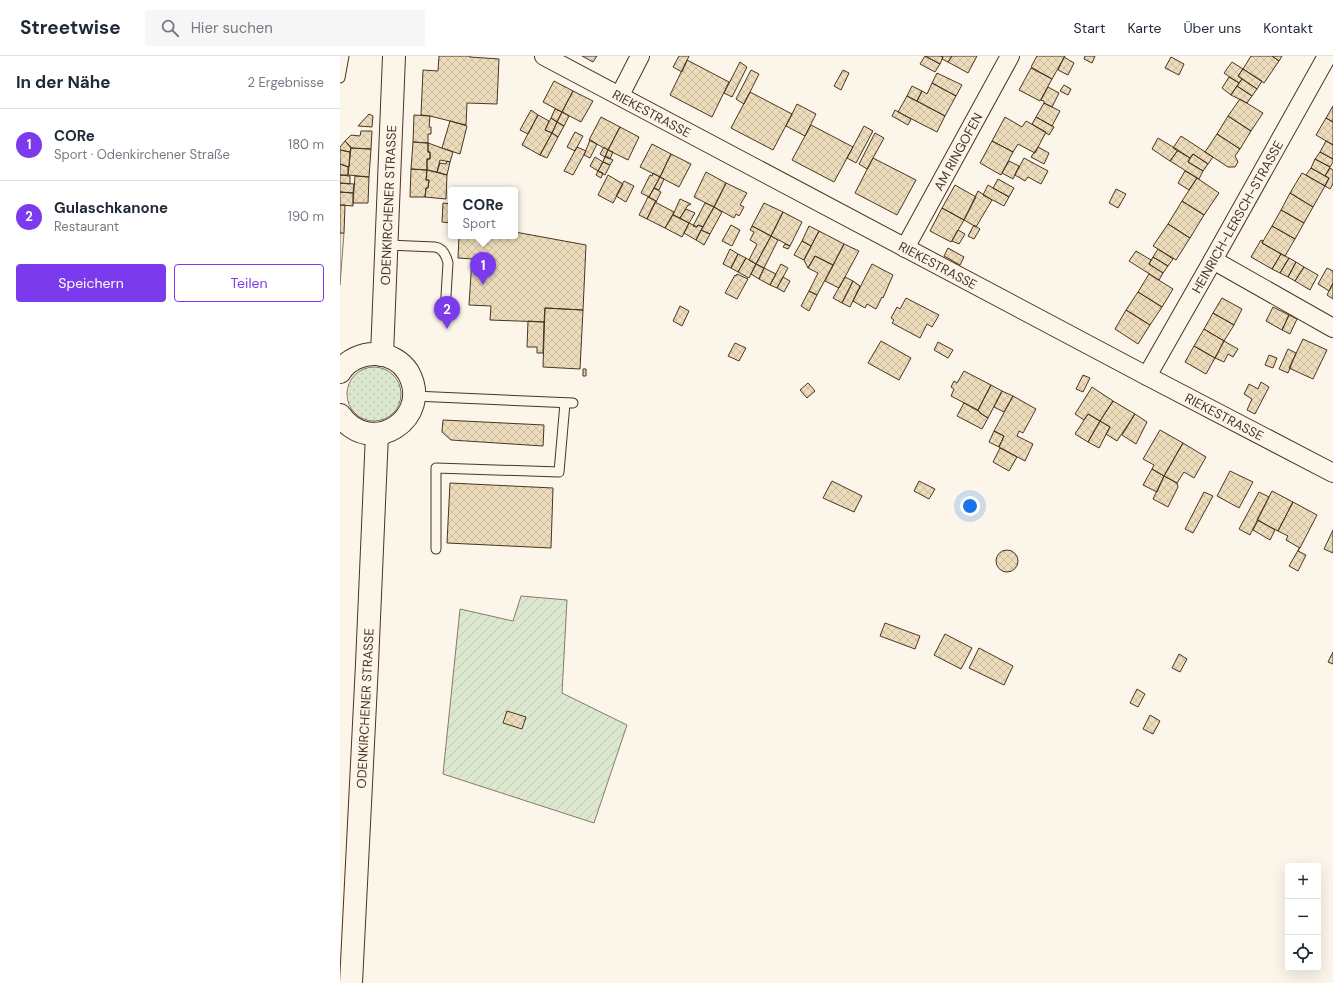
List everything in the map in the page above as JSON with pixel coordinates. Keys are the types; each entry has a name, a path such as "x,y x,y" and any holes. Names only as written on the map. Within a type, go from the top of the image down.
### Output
{"main road":[{"name":"ODENKIRCHENER STRASSE","path":"382,355 394,56"},
{"path":"340,372 346,365 357,358 369,354 382,355 398,361 406,369 413,385 414,396 410,412 403,422 389,431 377,434 366,433 355,429 345,422 340,415"},
{"name":"ODENKIRCHENER STRASSE","path":"351,983 377,434"}],"street":[{"name":"RIEKESTRASSE","path":"544,56 1333,473"},
{"path":"620,95 640,56"},
{"name":"AM RINGOFEN","path":"906,248 1010,56"},
{"name":"HEINRICH-LERSCH-STRASSE","path":"1147,376 1214,260 1327,56"},
{"path":"1214,260 1333,328"}],"lane":[{"path":"340,78 344,56"},
{"path":"387,245 435,247 444,252 448,263 445,312"},
{"path":"414,396 569,403 559,472 436,468 436,549"}],"green space":[{"path":"374,367 384,369 393,375 399,384 401,394 399,404 393,413 384,419 374,421 364,419 355,413 349,404 347,394 349,384 355,375 364,369"},
{"path":"521,596 567,600 562,693 627,725 594,823 443,774 460,609 513,621"}],"shaded area":[{"path":"340,233 344,233 340,285"}],"building":[{"path":"439,56 470,56 499,59 497,104 467,103 466,125 421,115 423,70 438,71"},
{"path":"582,56 597,56 593,62"},
{"path":"679,56 689,56 682,72 673,67"},
{"path":"925,56 940,64 935,72 920,64"},
{"path":"925,56 941,56 943,57 940,64"},
{"path":"941,56 952,56 948,62 942,59 943,57"},
{"path":"952,56 977,56 968,73 948,62"},
{"path":"1037,56 1065,56 1052,79 1031,67"},
{"path":"1085,56 1095,56 1092,63 1084,59"},
{"path":"1251,56 1272,56 1279,61 1264,83 1243,69"},
{"path":"1272,56 1282,56 1279,61"},
{"path":"1064,57 1074,63 1068,75 1058,70"},
{"path":"1171,57 1184,64 1179,75 1165,68"},
{"path":"687,60 729,82 712,117 670,95"},
{"path":"740,62 747,67 732,97 724,93"},
{"path":"1232,62 1243,69 1238,76 1242,79 1239,83 1224,73"},
{"path":"1031,68 1052,79 1040,101 1019,90"},
{"path":"1243,69 1262,81 1257,89 1238,76"},
{"path":"751,70 759,74 744,104 736,99"},
{"path":"843,70 849,73 841,90 834,86"},
{"path":"937,73 962,85 956,96 932,83"},
{"path":"1229,77 1239,83 1231,95 1222,88"},
{"path":"1242,79 1257,89 1252,96 1237,86"},
{"path":"554,81 573,91 562,112 543,102"},
{"path":"932,83 956,96 945,116 917,101 922,91 927,94"},
{"path":"1064,85 1071,89 1068,95 1060,91"},
{"path":"912,86 922,91 917,101 907,96"},
{"path":"1237,86 1252,96 1247,103 1231,95"},
{"path":"1048,87 1059,93 1052,107 1041,100"},
{"path":"573,91 593,101 581,122 562,112"},
{"path":"750,92 792,114 773,150 731,128"},
{"path":"907,96 945,116 937,132 898,112"},
{"path":"1240,99 1263,113 1251,131 1228,116"},
{"path":"1044,103 1060,111 1052,126 1036,117"},
{"path":"797,104 816,114 805,136 786,126"},
{"path":"1333,106 1333,122 1326,118"},
{"path":"555,109 562,112 557,122 551,118"},
{"path":"531,110 538,115 528,134 520,130"},
{"path":"895,110 911,119 908,125 892,116"},
{"path":"562,112 569,116 564,126 557,122"},
{"path":"369,114 373,116 372,127 358,126"},
{"path":"414,115 430,116 429,127 431,127 431,134 428,134 428,143 413,142"},
{"path":"538,115 549,121 545,130 552,133 540,155 522,145"},
{"path":"1228,116 1251,131 1240,149 1217,134"},
{"path":"601,117 620,127 608,150 589,140"},
{"path":"1005,117 1022,127 1026,121 1046,132 1035,153 1018,144 1013,152 992,141"},
{"path":"1036,117 1054,127 1049,135 1032,124"},
{"path":"551,118 557,122 552,133 545,130"},
{"path":"1326,118 1333,122 1333,145 1316,135"},
{"path":"450,121 467,126 460,154 442,148"},
{"path":"557,122 564,126 558,137 552,133"},
{"path":"811,125 853,147 834,182 792,160"},
{"path":"864,126 873,131 856,163 847,158"},
{"path":"620,127 639,137 628,160 608,150"},
{"path":"361,131 372,131 371,149 351,148 345,141 351,135 360,136"},
{"path":"575,132 583,136 575,151 567,147"},
{"path":"552,133 558,137 547,158 540,155"},
{"path":"875,133 884,138 867,169 859,164"},
{"path":"1217,134 1240,149 1235,156 1238,162 1235,167 1228,167 1205,152"},
{"path":"1181,136 1213,157 1208,164 1193,154 1190,158 1173,148"},
{"path":"1158,138 1178,150 1170,161 1152,149"},
{"path":"590,140 597,144 590,158 584,155"},
{"path":"345,141 351,147 350,152 340,150 340,147"},
{"path":"992,141 1013,152 1001,175 980,163"},
{"path":"1326,141 1333,145 1333,159 1320,152"},
{"path":"413,142 428,143 430,159 427,159 427,170 411,169"},
{"path":"428,143 453,152 450,162 440,160 437,172 427,170 427,159 430,159"},
{"path":"652,144 671,154 660,177 640,167"},
{"path":"577,147 586,151 573,175 564,171"},
{"path":"604,147 608,150 605,157 600,154"},
{"path":"1038,147 1049,153 1044,164 1031,157"},
{"path":"351,148 371,149 369,177 348,175"},
{"path":"340,150 350,152 349,167 340,164"},
{"path":"608,150 613,152 610,159 605,157"},
{"path":"1178,150 1190,158 1188,162 1203,171 1199,179 1170,161"},
{"path":"1320,152 1333,159 1330,167 1315,159"},
{"path":"671,154 691,164 679,187 660,177"},
{"path":"1193,154 1208,164 1203,171 1188,162"},
{"path":"605,156 613,160 610,165 603,162"},
{"path":"595,157 603,162 598,171 590,166"},
{"path":"873,158 916,180 897,215 855,193"},
{"path":"1024,158 1048,171 1041,184 1028,177 1025,181 1015,175"},
{"path":"1315,159 1330,167 1325,176 1311,168"},
{"path":"447,161 450,162 447,175 437,172 440,163 446,164"},
{"path":"1009,161 1019,166 1013,179 1002,173"},
{"path":"603,162 610,165 605,175 598,171"},
{"path":"340,164 348,167 348,175 340,175"},
{"path":"1311,168 1329,178 1325,186 1306,175"},
{"path":"1330,168 1333,170 1333,184 1330,189 1325,186 1329,178 1325,176"},
{"path":"411,169 427,170 426,180 429,180 425,197 410,197"},
{"path":"427,170 447,175 446,199 425,197 429,180 426,180"},
{"path":"598,171 603,173 601,178 596,175"},
{"path":"1185,171 1197,178 1189,190 1178,183"},
{"path":"706,172 726,183 714,207 694,197"},
{"path":"653,173 660,177 649,197 641,193 650,175 652,176"},
{"path":"1302,173 1325,186 1313,207 1290,193"},
{"path":"340,175 350,176 350,184 340,183"},
{"path":"608,175 623,184 613,203 598,195"},
{"path":"355,176 369,177 368,203 353,203"},
{"path":"660,177 664,179 659,190 654,188"},
{"path":"1197,178 1219,193 1204,215 1182,201"},
{"path":"998,179 1014,188 1009,197 993,188"},
{"path":"624,181 634,186 626,202 616,196"},
{"path":"340,183 354,184 353,193 340,192"},
{"path":"726,183 747,193 740,205 744,207 739,216 736,214 734,218 714,207"},
{"path":"955,185 976,197 964,220 942,208"},
{"path":"988,185 1009,197 1004,206 983,195"},
{"path":"654,188 661,192 656,202 649,197"},
{"path":"1116,189 1126,194 1118,208 1109,203"},
{"path":"978,191 992,200 976,227 964,220"},
{"path":"340,192 353,193 353,206 340,205"},
{"path":"1290,193 1313,207 1304,223 1281,210"},
{"path":"648,197 656,201 647,219 639,215"},
{"path":"680,199 691,204 688,205 680,218 673,215"},
{"path":"1182,201 1204,215 1190,238 1168,224"},
{"path":"655,202 674,212 665,228 647,219"},
{"path":"443,203 448,204 448,223 442,222"},
{"path":"705,203 714,207 703,227 698,225 697,227 693,226"},
{"path":"764,203 783,212 771,236 752,226"},
{"path":"340,205 345,205 344,233 340,233"},
{"path":"714,207 722,212 710,234 701,230"},
{"path":"942,208 964,220 951,242 930,231"},
{"path":"686,209 695,213 689,223 680,218"},
{"path":"1281,210 1304,223 1295,239 1272,226"},
{"path":"783,212 802,222 790,246 771,236"},
{"path":"673,215 689,223 682,237 665,228"},
{"path":"689,223 697,227 698,225 703,227 696,240 684,233"},
{"path":"1168,224 1190,238 1176,260 1153,246"},
{"path":"731,225 740,230 732,246 722,241"},
{"path":"974,225 980,229 974,239 968,236"},
{"path":"752,226 771,236 756,264 749,260 757,244 750,240 754,232 750,230"},
{"path":"809,226 819,231 811,246 802,241"},
{"path":"1272,226 1295,239 1285,256 1262,243"},
{"path":"701,230 710,234 704,245 696,240"},
{"path":"958,230 965,234 959,244 952,241"},
{"path":"819,231 844,244 833,265 815,256 808,268 804,260"},
{"path":"518,233 586,245 583,310 545,308 544,322 490,320 491,306 469,305 472,259 458,258 459,239 518,239"},
{"path":"771,236 778,240 764,268 756,264"},
{"path":"1261,240 1263,241 1262,243 1281,254 1272,269 1251,257"},
{"path":"802,241 811,246 804,260 794,255"},
{"path":"785,244 790,246 788,249 783,247"},
{"path":"844,244 859,251 839,288 825,281"},
{"path":"948,248 964,257 960,265 944,256"},
{"path":"730,249 738,254 731,268 723,264"},
{"path":"1158,249 1173,259 1168,266 1153,257"},
{"path":"1136,251 1151,260 1149,264 1163,273 1159,280 1129,261"},
{"path":"738,254 746,258 738,272 731,268"},
{"path":"1281,254 1289,258 1280,273 1272,269"},
{"path":"815,256 833,265 817,295 809,291 818,273 808,268"},
{"path":"1153,257 1168,266 1163,273 1149,264"},
{"path":"746,258 756,264 749,278 738,272"},
{"path":"1289,258 1296,262 1288,277 1280,273"},
{"path":"1296,262 1304,267 1295,281 1288,277"},
{"path":"756,264 764,268 759,279 751,274"},
{"path":"781,264 788,268 777,288 770,285"},
{"path":"872,264 893,275 883,298 882,297 876,309 867,304 865,308 853,301"},
{"path":"1304,267 1318,275 1310,290 1295,281"},
{"path":"764,268 776,274 770,285 759,279"},
{"path":"1327,268 1333,271 1333,283 1329,291 1318,284"},
{"path":"737,274 748,279 737,299 725,293"},
{"path":"1149,274 1173,289 1162,307 1138,292"},
{"path":"783,277 790,281 784,292 777,288"},
{"path":"845,277 853,281 842,303 833,298"},
{"path":"853,281 860,286 850,307 842,303"},
{"path":"1333,283 1333,299 1327,295"},
{"path":"809,291 817,295 809,311 801,306"},
{"path":"1138,292 1162,307 1150,325 1126,310"},
{"path":"906,298 939,315 932,327 927,324 920,338 892,323 894,320 891,318 897,307 900,309"},
{"path":"1222,298 1242,309 1234,325 1213,313"},
{"path":"680,306 689,311 682,326 673,321"},
{"path":"1273,307 1289,315 1282,330 1266,321"},
{"path":"545,308 583,310 580,369 543,367"},
{"path":"1126,310 1150,325 1138,344 1115,329"},
{"path":"1213,313 1234,325 1224,341 1204,329"},
{"path":"1289,315 1297,319 1290,334 1282,330"},
{"path":"528,321 544,322 543,353 537,353 537,347 527,347"},
{"path":"1204,329 1224,341 1215,358 1194,346"},
{"path":"1303,339 1327,350 1313,379 1289,368"},
{"path":"881,341 911,358 899,380 868,363"},
{"path":"1224,341 1238,349 1233,357 1228,354 1224,362 1215,358"},
{"path":"938,342 953,350 948,358 934,350"},
{"path":"735,343 746,348 739,361 728,356"},
{"path":"1194,346 1215,358 1206,374 1185,362"},
{"path":"1288,349 1296,353 1288,373 1279,369"},
{"path":"1269,355 1277,358 1273,368 1265,365"},
{"path":"583,369 586,369 586,376 583,376"},
{"path":"964,371 991,385 978,410 951,396 954,389 951,387 954,381 957,383"},
{"path":"1083,375 1090,378 1083,392 1076,389"},
{"path":"1261,382 1269,387 1255,414 1247,410 1252,399 1244,394 1249,384 1258,389"},
{"path":"808,383 815,391 807,398 800,390"},
{"path":"991,385 1002,391 988,418 978,410"},
{"path":"1092,387 1113,401 1100,421 1088,414 1084,420 1075,414"},
{"path":"1002,391 1013,396 1004,412 994,407"},
{"path":"1013,396 1036,409 1023,433 1019,431 1017,436 1033,444 1025,461 999,447 1004,436 994,431"},
{"path":"1113,401 1135,414 1117,441 1106,434 1110,427 1100,421"},
{"path":"964,403 988,418 982,429 957,416"},
{"path":"1088,414 1100,421 1088,442 1075,434"},
{"path":"1135,414 1147,422 1136,444 1122,435"},
{"path":"443,420 544,425 543,446 451,440 442,432"},
{"path":"1100,421 1110,427 1099,448 1088,442"},
{"path":"1160,430 1183,443 1164,476 1152,469 1154,465 1143,459"},
{"path":"994,431 1004,436 999,447 989,442"},
{"path":"1183,443 1206,457 1194,478 1184,472 1177,483 1164,476"},
{"path":"1000,448 1017,457 1009,471 993,462"},
{"path":"1152,469 1164,476 1157,492 1143,485"},
{"path":"1230,471 1253,482 1239,508 1217,496"},
{"path":"1164,476 1177,483 1178,487 1168,507 1153,499"},
{"path":"832,481 862,496 854,512 823,498"},
{"path":"919,481 935,489 929,499 914,491"},
{"path":"450,483 553,488 551,548 447,543"},
{"path":"1272,491 1293,502 1278,531 1257,520"},
{"path":"1204,492 1213,496 1193,533 1185,529"},
{"path":"1259,492 1269,497 1250,535 1239,529"},
{"path":"1293,502 1317,515 1300,548 1286,540 1288,536 1278,531"},
{"path":"1258,520 1275,530 1270,540 1253,530"},
{"path":"1333,530 1333,553 1324,549"},
{"path":"1300,547 1298,551 1306,555 1298,571 1289,566"},
{"path":"1007,550 1011,551 1017,557 1017,565 1011,571 1007,572 1003,571 997,565 996,561 997,557 1003,551"},
{"path":"885,623 920,636 915,649 880,636"},
{"path":"945,634 972,648 961,669 934,655"},
{"path":"979,648 1013,666 1004,685 969,668"},
{"path":"1333,652 1333,664 1328,662"},
{"path":"1179,654 1187,659 1180,672 1172,668"},
{"path":"1137,689 1145,694 1138,707 1130,703"},
{"path":"507,711 526,717 522,729 503,723"},
{"path":"1150,715 1160,721 1153,734 1143,729"}],"place":[{"name":"CORe","path":"483,285"},
{"name":"Gulaschkanone","path":"447,329"}]}
